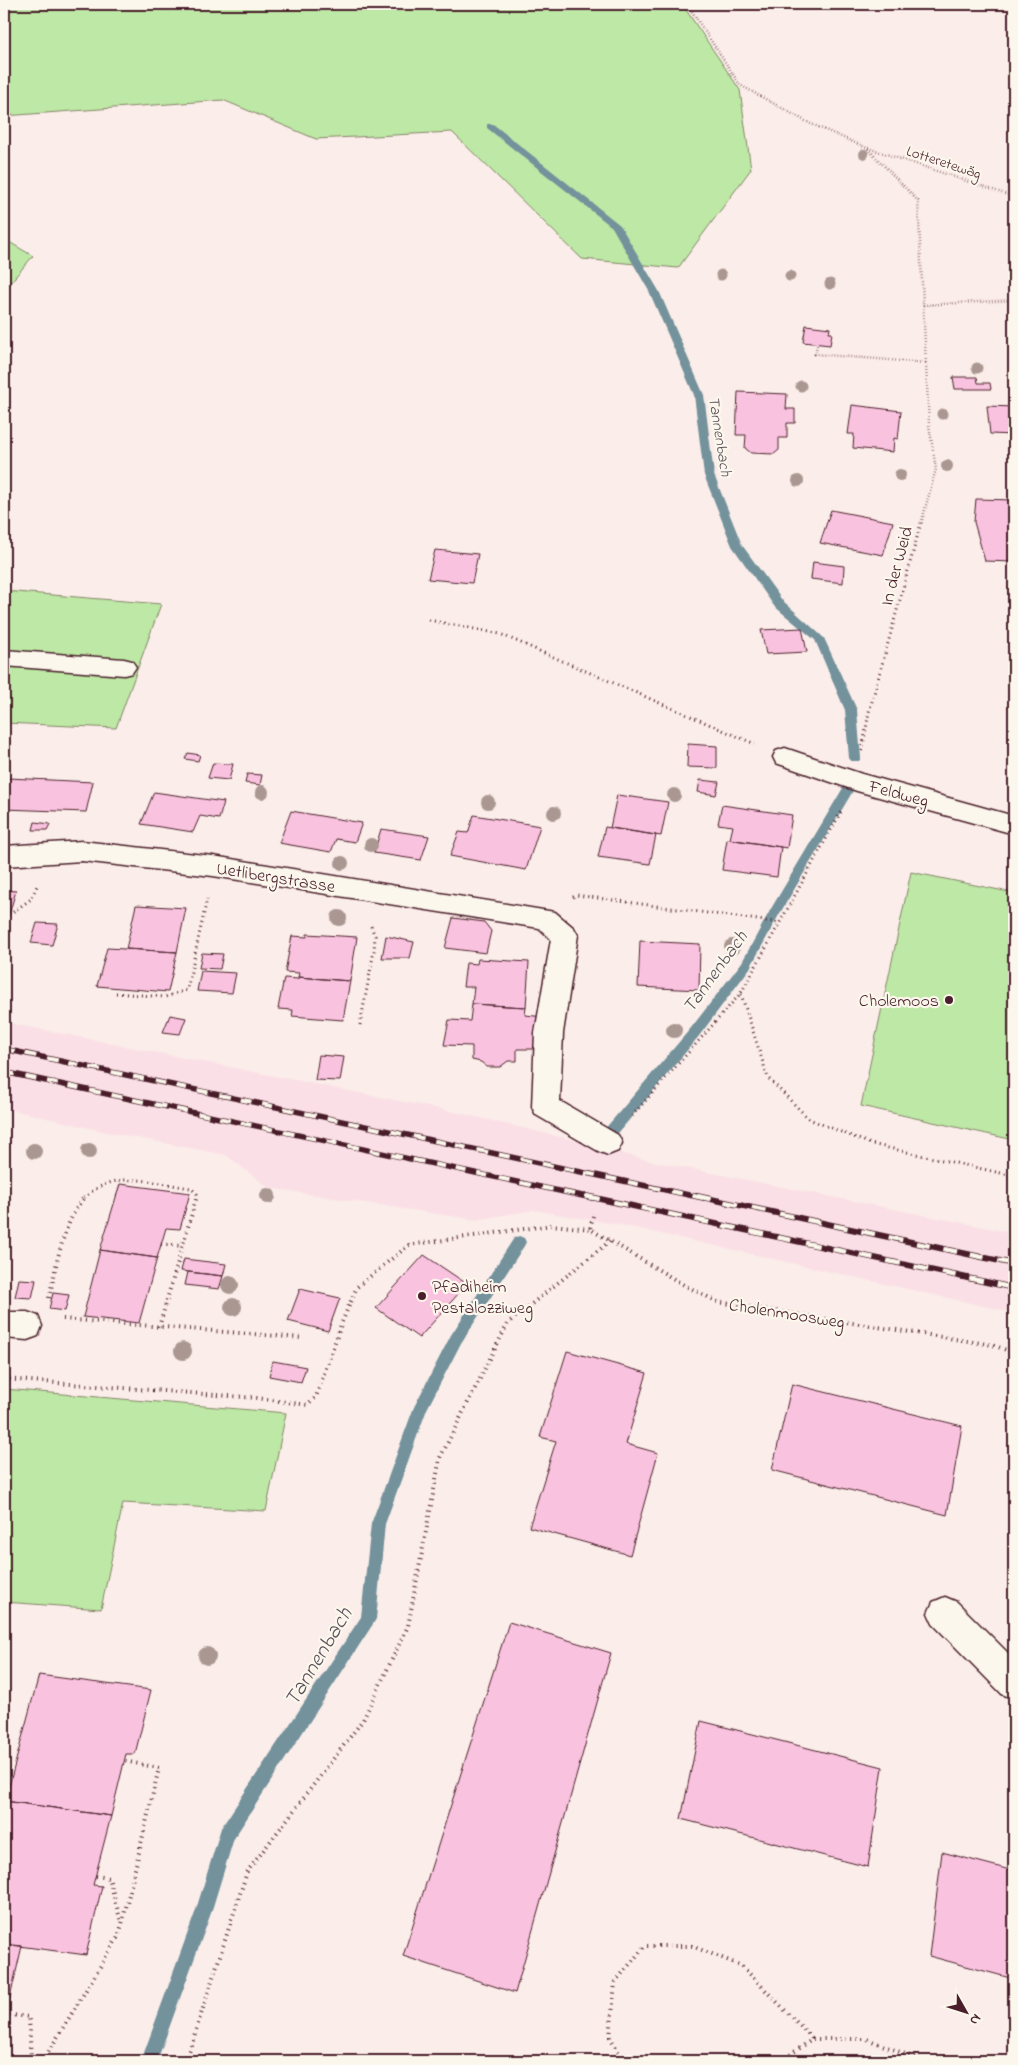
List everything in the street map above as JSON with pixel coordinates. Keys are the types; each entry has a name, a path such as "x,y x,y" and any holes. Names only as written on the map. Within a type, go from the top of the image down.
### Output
{"street":[{"path":"4,658 124,667"},
{"name":"Feldweg","path":"785,757 857,782 1014,825"},
{"name":"Uetlibergstrasse","path":"4,856 82,851 213,866 546,919"},
{"path":"546,919 565,935 549,1033 546,1107 608,1143"},
{"path":"945,1613 1013,1679"}],"path":[{"name":"Lotteretewäg","path":"688,4 740,84 809,123 867,148 1014,197"},
{"name":"In der Weid","path":"867,148 918,201 929,425 936,469 869,712"},
{"path":"923,305 1014,300"},
{"path":"817,345 816,354 926,363"},
{"path":"429,620 500,634 785,757"},
{"path":"608,1143 741,993 857,782"},
{"path":"116,994 165,997 187,990 213,866"},
{"path":"343,887 336,905 370,924 375,936 360,1025"},
{"path":"546,919 576,895 780,923"},
{"path":"741,993 768,1078 808,1119 871,1144 1014,1176"},
{"path":"159,1327 197,1194 191,1188 114,1180 80,1200 71,1215 25,1323 159,1327 302,1338"},
{"path":"4,1379 257,1398 308,1405 316,1397 342,1322 357,1286 409,1245 552,1225 590,1229 593,1216"},
{"name":"Cholenmoosweg","path":"590,1229 684,1285 718,1302 993,1345 1014,1353"},
{"path":"186,2061 247,1872 363,1720 408,1626 440,1458 508,1323 610,1241"},
{"path":"161,1244 183,1246"},
{"path":"43,2061 118,1937 122,1924 159,1768 124,1761"},
{"path":"96,1876 109,1878 122,1924"},
{"path":"624,2061 610,2037 615,1982 645,1946 692,1946 742,1966 813,2039"},
{"path":"4,2014 29,2017 31,2061"},
{"path":"781,2061 813,2039 867,2039 923,2061"}],"shaded area":[{"path":"4,1022 455,1112 582,1142 647,1160 1014,1233 1014,1313 621,1225 533,1210 476,1220 269,1188 226,1155 106,1132 4,1108"}],"green space":[{"path":"4,4 682,4 740,90 751,169 678,268 582,259 452,132 316,139 223,100 4,116"},
{"path":"4,239 33,256 4,290"},
{"path":"4,591 161,604 116,728 4,723"},
{"name":"Cholemoos","path":"911,872 1014,893 1014,1140 861,1106"},
{"path":"4,1389 286,1413 266,1511 123,1503 101,1609 4,1602"}],"building":[{"path":"806,325 830,328 829,333 832,333 830,345 803,342"},
{"path":"953,377 977,377 978,383 990,383 991,389 955,389"},
{"path":"738,392 787,394 786,409 795,409 795,423 787,423 787,438 779,438 779,450 774,454 751,453 745,448 746,435 736,435"},
{"path":"852,405 901,411 898,439 894,438 893,452 853,448 854,434 848,434"},
{"path":"987,406 1014,407 1014,435 990,434"},
{"path":"976,499 1014,500 1014,562 985,561 974,522"},
{"path":"831,510 893,522 883,555 820,543"},
{"path":"435,550 478,554 472,583 428,579"},
{"path":"813,562 844,566 843,583 811,579"},
{"path":"802,628 807,652 766,654 761,630"},
{"path":"688,744 717,746 717,768 687,767"},
{"path":"188,753 200,755 198,761 185,759"},
{"path":"213,763 233,764 229,780 208,778"},
{"path":"247,774 262,775 260,785 245,783"},
{"path":"8,778 93,782 86,812 4,809 4,794"},
{"path":"700,780 719,782 716,795 698,792"},
{"path":"154,792 224,802 219,819 200,816 193,832 141,824"},
{"path":"617,795 668,802 661,836 610,828"},
{"path":"722,805 792,815 787,848 730,839 733,826 718,824"},
{"path":"291,811 362,823 355,842 336,839 331,852 279,843"},
{"path":"474,815 540,826 526,870 450,856 459,832 468,833"},
{"path":"35,822 50,824 47,830 33,830"},
{"path":"605,827 656,835 650,864 598,857"},
{"path":"381,829 429,836 421,860 374,853"},
{"path":"727,839 781,847 777,877 722,870"},
{"path":"4,890 16,891 4,931"},
{"path":"136,905 186,908 177,952 126,949"},
{"path":"453,918 484,922 491,931 486,953 445,948"},
{"path":"37,923 58,924 52,945 31,943"},
{"path":"307,934 357,937 350,981 298,977 299,973 285,972 292,936 307,937"},
{"path":"386,936 414,942 410,958 382,958"},
{"path":"640,941 700,944 699,990 638,987"},
{"path":"107,948 177,952 168,992 97,986"},
{"path":"202,953 223,954 220,969 199,968"},
{"path":"478,959 529,962 526,1007 472,1004 474,987 463,987 466,963 477,964"},
{"path":"201,971 236,973 232,993 197,991"},
{"path":"298,977 350,981 343,1020 292,1016 293,1010 278,1009 284,978 298,979"},
{"path":"472,1004 526,1007 525,1015 544,1017 539,1049 517,1049 517,1061 508,1061 500,1067 487,1067 481,1062 472,1060 472,1046 444,1045 449,1020 470,1021"},
{"path":"170,1015 186,1018 180,1034 163,1032"},
{"path":"319,1055 344,1057 340,1081 315,1080"},
{"path":"120,1184 190,1193 180,1229 166,1228 157,1258 100,1250"},
{"path":"100,1250 157,1258 139,1323 83,1317"},
{"name":"Pfadiheim Pestalozziweg","path":"424,1255 467,1284 419,1338 376,1308"},
{"path":"184,1259 226,1264 223,1276 181,1271"},
{"path":"188,1272 223,1276 219,1289 185,1285"},
{"path":"19,1279 36,1280 32,1298 15,1297"},
{"path":"300,1289 340,1298 328,1331 288,1321"},
{"path":"53,1293 69,1295 65,1311 49,1309"},
{"path":"567,1351 647,1373 626,1444 658,1453 630,1555 529,1527 556,1441 540,1437"},
{"path":"273,1361 306,1367 301,1382 269,1376"},
{"path":"792,1384 962,1426 947,1515 772,1470"},
{"path":"509,1622 611,1653 515,1993 403,1956"},
{"path":"39,1675 151,1690 135,1754 126,1754 111,1816 5,1801"},
{"path":"701,1721 883,1767 868,1867 681,1819"},
{"path":"5,1801 111,1816 93,1885 102,1886 86,1955 4,1944"},
{"path":"942,1852 1014,1871 1014,1979 929,1956"},
{"path":"4,1944 22,1946 8,2006 4,2005"}],"waterway":[{"name":"Tannenbach","path":"490,126 616,225 654,291 699,395 709,475 737,546 778,603 819,638 851,710 855,758"},
{"name":"Tannenbach","path":"609,1134 695,1032 746,965 776,910 847,791"},
{"name":"Tannenbach","path":"149,2061 203,1913 227,1834 368,1619 378,1524 421,1407 456,1339 519,1242"}],"railway":[{"path":"4,1049 703,1198"},
{"path":"4,1072 592,1198"},
{"path":"586,1196 1014,1288"},
{"path":"697,1196 1014,1264"}],"place":[{"name":"Cholemoos","path":"949,1000"},
{"name":"Pfadiheim Pestalozziweg","path":"422,1296"}]}
